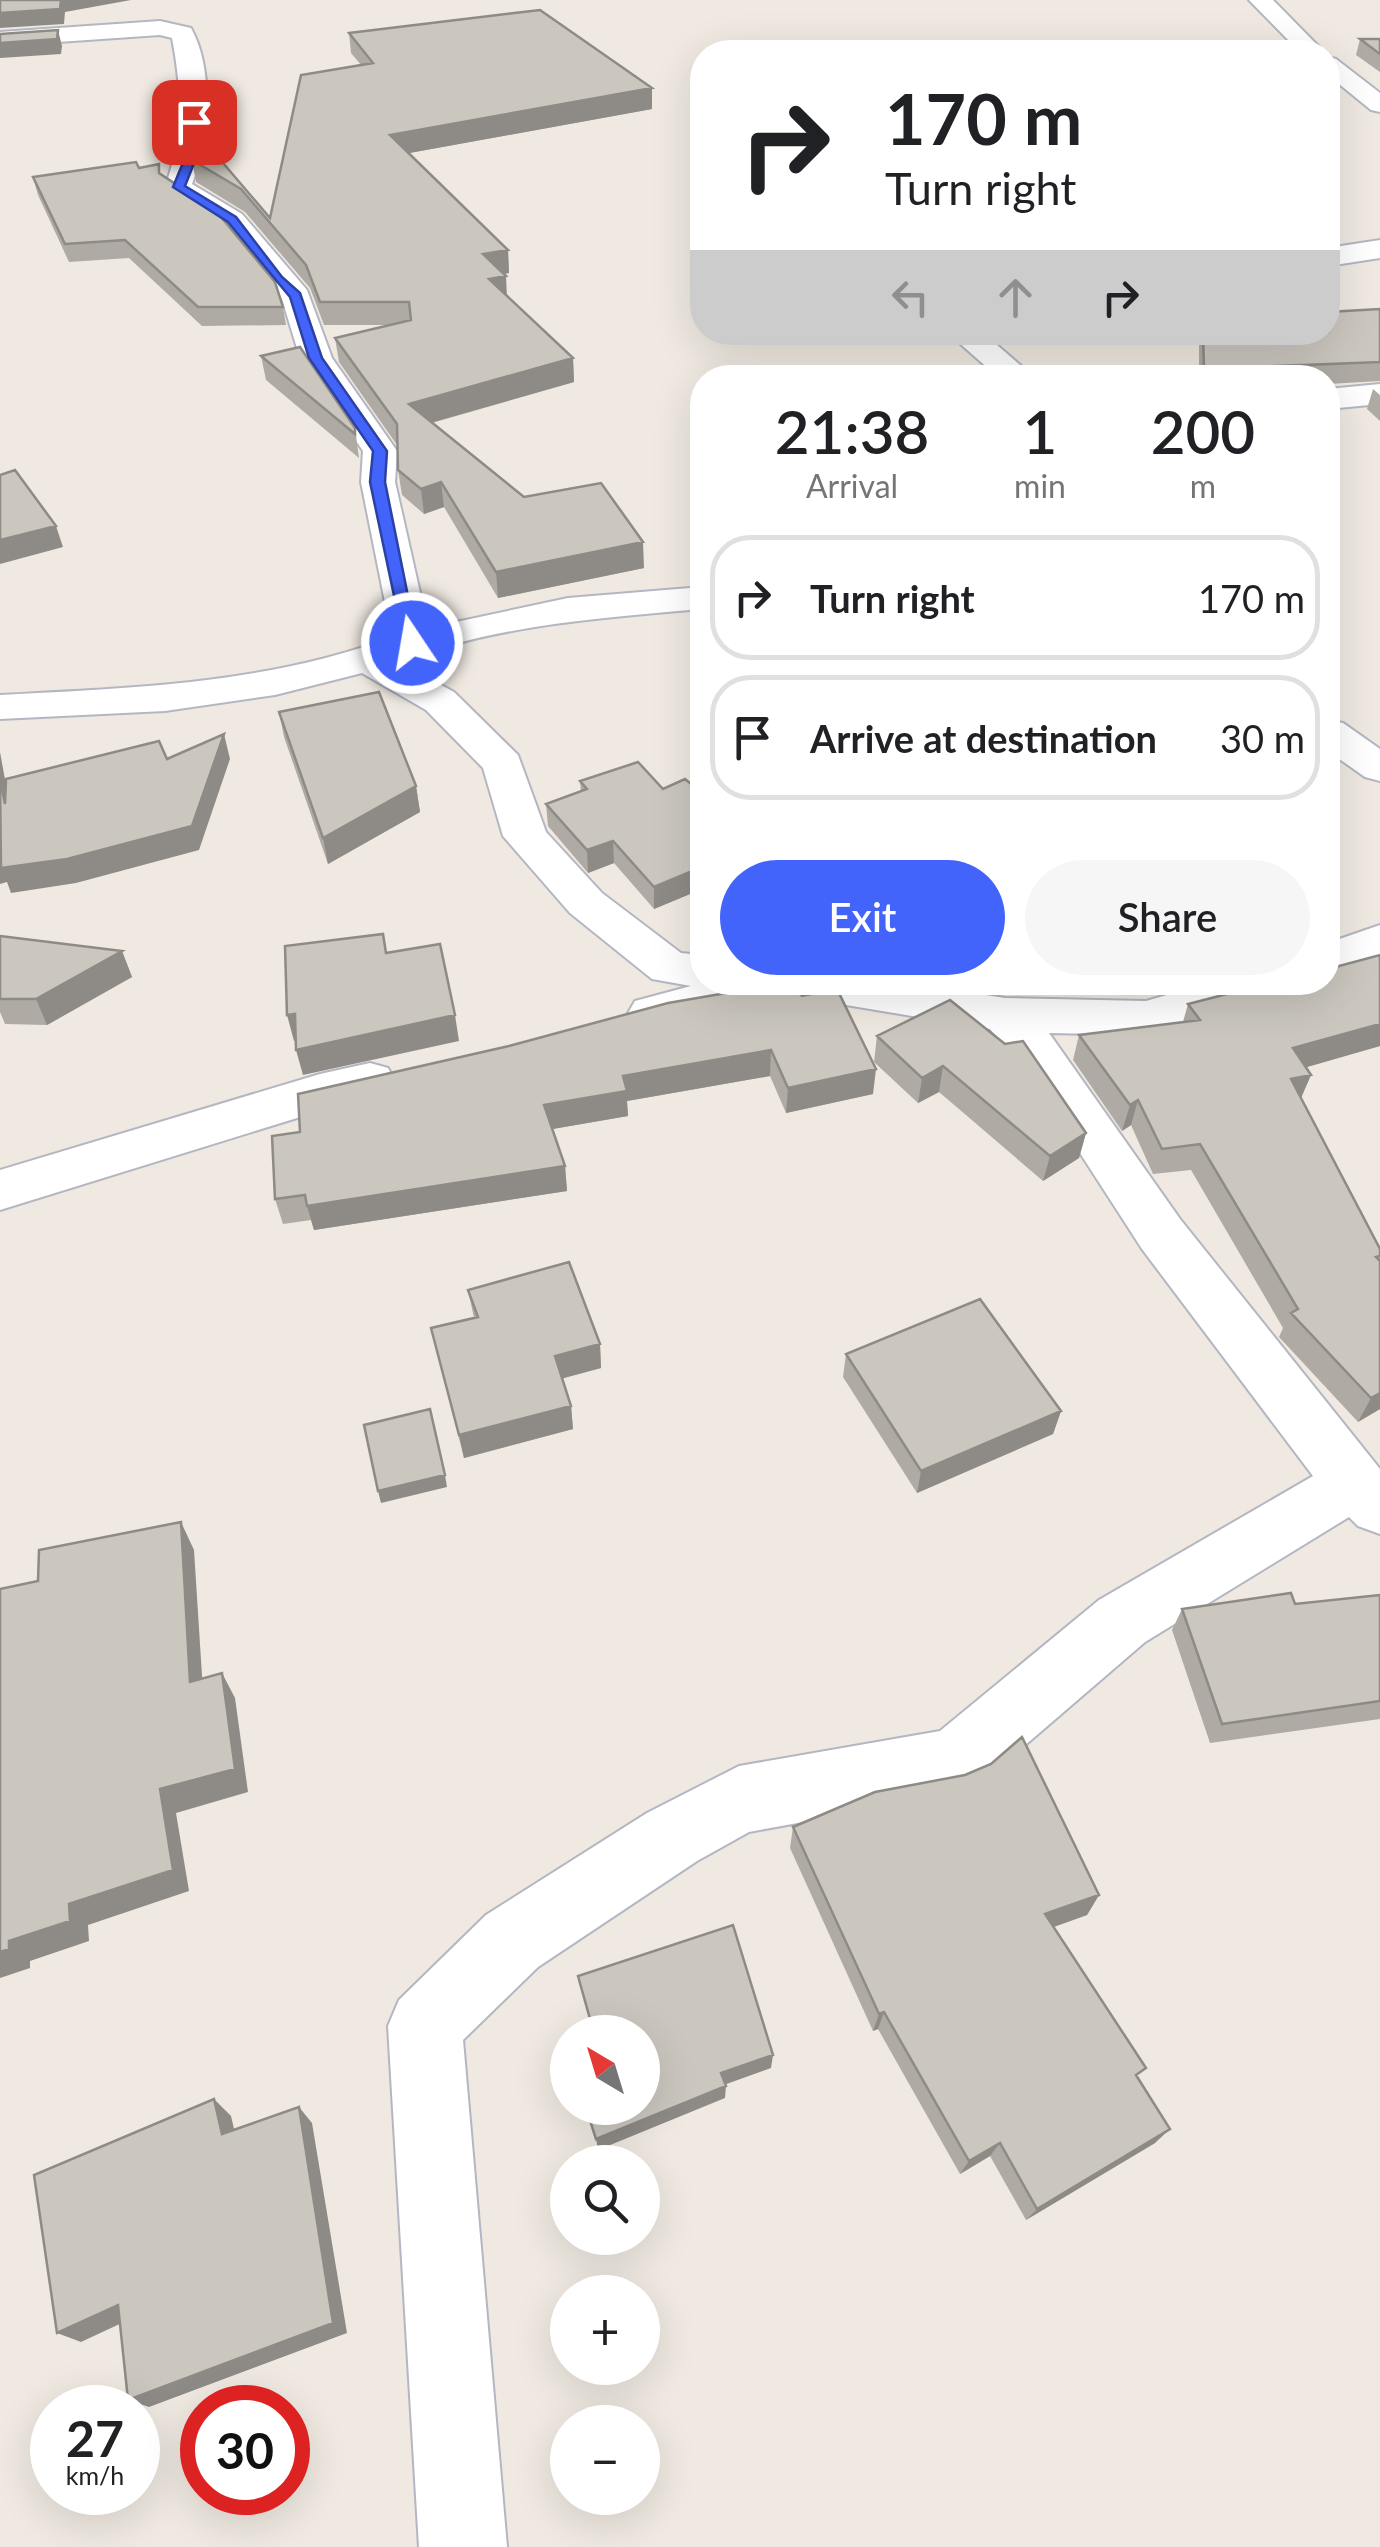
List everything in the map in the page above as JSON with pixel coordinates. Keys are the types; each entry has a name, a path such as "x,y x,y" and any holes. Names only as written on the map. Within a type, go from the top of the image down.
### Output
{"street":[{"path":"1260,0 1302,40"},
{"path":"0,40 160,28 183,34 194,96 194,148 178,187 232,220 296,296 316,358 380,451 378,482 412,643"},
{"path":"1340,74 1380,106"},
{"path":"1340,255 1380,249"},
{"path":"978,345 1003,365"},
{"path":"1340,399 1380,394"},
{"path":"0,707 166,699 276,683 367,660 412,643 568,609 690,599"},
{"path":"367,660 440,701 502,764 525,836 586,903 670,968 690,970"},
{"path":"1340,740 1380,768"},
{"path":"1340,956 1380,940"},
{"path":"602,1026 717,995"},
{"path":"880,995 1005,1014 1146,1018 1225,995"},
{"path":"463,2547 424,2026 512,1940 672,1837 739,1800 956,1761 1122,1621 1367,1495 1161,1234 1048,1062 1005,1014"},
{"path":"0,1190 320,1092 415,1072"}],"building":[{"path":"0,0 61,0 60,9 0,13"},
{"path":"540,10 652,88 390,135 508,250 483,254 506,276 489,279 573,358 409,404 524,497 601,483 643,542 496,572 441,482 421,489 398,470 397,424 335,338 411,320 409,302 320,302 306,265 241,189 192,160 194,153 212,150 270,218 301,75 373,63 349,33"},
{"path":"58,30 57,39 0,43 0,34"},
{"path":"1360,39 1380,39 1380,54"},
{"path":"136,162 139,168 159,164 159,173 216,211 275,282 283,307 198,307 125,240 65,244 33,177"},
{"path":"1380,309 1380,362 1204,365 1203,345 1340,345 1340,311"},
{"path":"300,347 355,428 355,434 261,356"},
{"path":"15,470 56,526 0,540 0,475"},
{"path":"379,692 416,786 323,838 279,712"},
{"path":"224,734 192,826 67,859 1,868 0,779 5,804 6,779 159,741 167,759"},
{"path":"638,762 663,789 685,779 690,783 690,872 654,887 613,841 587,850 546,804 587,789 580,781"},
{"path":"383,934 386,953 440,944 455,1015 296,1050 295,1014 287,1015 285,946"},
{"path":"0,936 122,951 36,999 0,999"},
{"path":"1380,955 1380,1024 1293,1048 1311,1075 1291,1079 1380,1249 1380,1256 1376,1257 1380,1261 1380,1393 1371,1398 1291,1313 1298,1309 1200,1144 1162,1149 1138,1100 1130,1105 1079,1035 1200,1020 1188,1004 1223,995 1340,995 1340,966"},
{"path":"715,995 840,995 876,1069 788,1088 771,1050 623,1076 627,1091 544,1105 565,1166 307,1206 305,1195 275,1199 272,1136 300,1132 298,1094 509,1046 668,1003"},
{"path":"950,1000 1005,1044 1023,1041 1086,1133 1050,1156 943,1066 922,1078 877,1036"},
{"path":"569,1262 600,1344 555,1356 571,1406 459,1435 431,1328 478,1317 468,1290"},
{"path":"980,1299 1061,1411 921,1471 846,1354"},
{"path":"430,1409 445,1475 378,1491 364,1425"},
{"path":"181,1522 190,1682 222,1673 235,1769 160,1789 173,1870 69,1904 70,1921 9,1941 9,1949 0,1952 0,1589 38,1581 39,1550"},
{"path":"1291,1593 1295,1604 1380,1595 1380,1701 1222,1724 1182,1609"},
{"path":"1022,1737 1099,1895 1045,1914 1146,2068 1136,2075 1170,2129 1037,2209 1000,2143 969,2161 884,2012 879,2014 793,1827 875,1792 965,1775 991,1764"},
{"path":"733,1925 773,2055 721,2073 726,2086 660,2113 660,2015 589,2015 578,1976"},
{"path":"214,2099 222,2134 299,2107 333,2323 160,2388 126,2385 118,2305 57,2333 34,2175"},
{"path":"591,2125 630,2125 596,2139"}],"route":[{"path":"194,122 194,148 178,187 232,220 296,296 316,358 380,451 378,482 412,643"}]}
